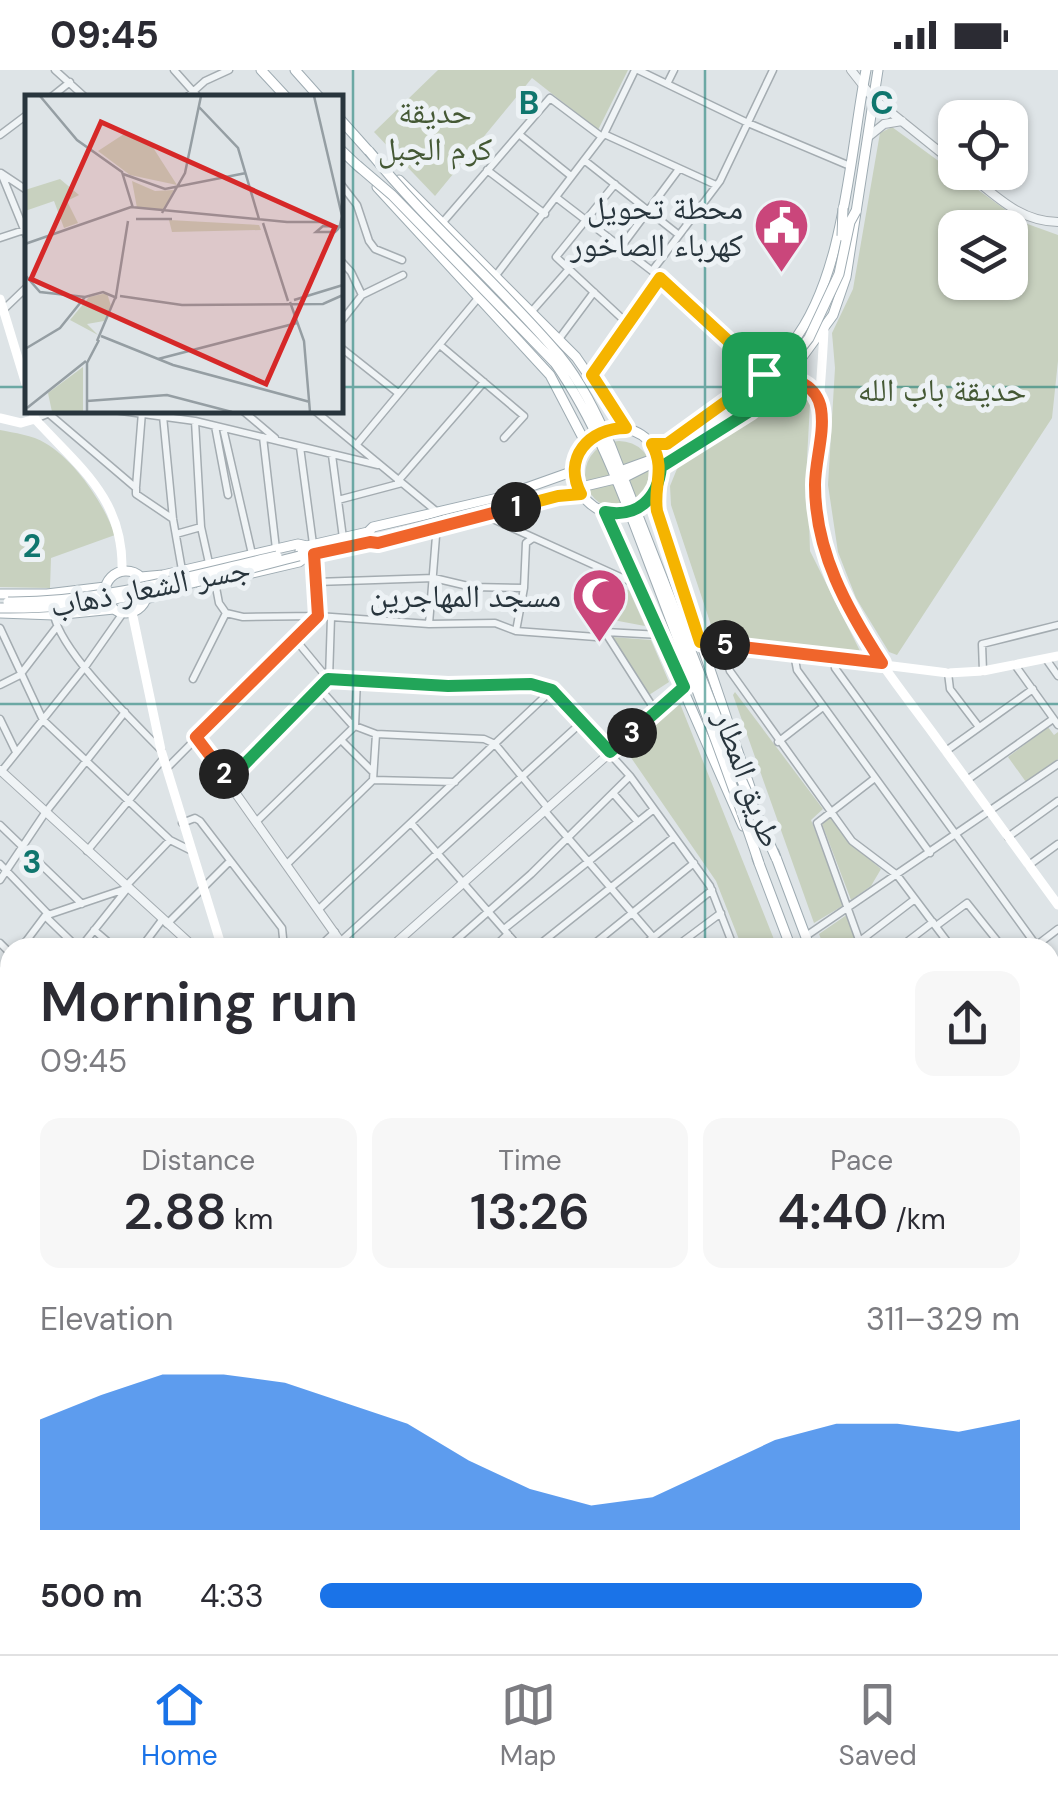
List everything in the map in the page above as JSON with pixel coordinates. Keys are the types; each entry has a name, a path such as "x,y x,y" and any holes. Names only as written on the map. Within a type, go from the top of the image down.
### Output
{"main road":[{"path":"261,70 285,95"},
{"path":"295,70 317,95"},
{"path":"652,444 667,444 764,374 795,340 810,314 824,280 843,208 866,70"},
{"path":"661,467 750,411 786,379 833,314 846,278 878,70"},
{"path":"342,122 408,200 560,356 586,394 610,444 738,774 776,858"},
{"path":"342,151 392,195 555,363 574,389 649,565 729,772 759,863"},
{"path":"368,151 559,339 592,375 626,428"},
{"path":"357,165 550,375 586,442"},
{"path":"0,608 54,615 123,612 146,598 300,562 307,551 343,538 369,537 602,477 651,460 688,440 752,394 803,336 828,290 842,238 843,208"},
{"path":"219,938 123,612 106,599 106,587 112,576 122,571 140,576 182,570 276,549 307,551 627,476 694,442 782,374 809,338 839,274 856,211"},
{"path":"0,298 25,370"},
{"path":"824,328 815,486 822,544 845,600 882,663 1058,905"},
{"path":"786,379 796,378 809,388 821,406"},
{"path":"0,418 21,423 33,414 92,481 113,510 123,548 122,571"},
{"path":"611,428 626,428 652,444 661,467 654,494 634,511 605,512 581,494 574,471 579,450 611,428"},
{"path":"687,431 698,447"},
{"path":"369,537 373,527 498,498 574,471"},
{"path":"369,537 378,543 558,496 581,494"},
{"name":"طريق المطار","path":"654,494 700,642 806,936"},
{"name":"طريق المطار","path":"605,512 684,687 787,938"},
{"name":"جسر الشعار ذهاب","path":"0,608 49,609 116,600 307,551"},
{"path":"140,576 147,589 146,598"},
{"path":"0,594 46,594 106,587"},
{"path":"700,642 948,673 983,671 1058,656"}],"street":[{"path":"55,70 83,95"},
{"path":"174,70 196,94 229,70"},
{"path":"496,274 603,136 636,70 850,166"},
{"path":"667,84 674,70"},
{"path":"851,70 873,98 938,151"},
{"path":"652,271 716,185 770,71"},
{"path":"54,95 70,82"},
{"path":"443,222 550,98 603,136 716,185"},
{"path":"0,134 25,116"},
{"path":"868,137 884,124 902,122"},
{"path":"520,135 571,176"},
{"path":"584,160 679,235"},
{"path":"621,247 679,169"},
{"path":"487,170 544,214"},
{"path":"0,173 25,189"},
{"path":"0,173 24,230 0,238"},
{"path":"616,184 556,257 628,324"},
{"path":"342,185 358,205 375,249 402,260"},
{"path":"988,190 1037,222 1058,222"},
{"path":"557,198 652,271 764,374"},
{"path":"342,262 362,295"},
{"path":"532,311 569,269"},
{"path":"342,319 362,295 403,275"},
{"path":"592,375 660,278"},
{"path":"3,312 25,289"},
{"path":"559,339 594,292"},
{"path":"357,444 478,297"},
{"path":"440,346 524,416 504,438"},
{"path":"342,349 398,393"},
{"path":"342,360 349,354"},
{"path":"338,500 400,482 484,382"},
{"path":"33,414 52,412"},
{"path":"172,519 136,494 142,412 166,413 378,465"},
{"path":"244,412 277,440"},
{"path":"317,412 437,512"},
{"path":"166,413 172,519 182,570"},
{"path":"48,414 136,488"},
{"path":"195,421 201,527 209,563"},
{"path":"219,427 228,494"},
{"path":"219,427 252,554"},
{"path":"263,437 276,549"},
{"path":"88,851 164,759 196,737 318,616 316,582 307,551 300,446"},
{"path":"332,454 343,538"},
{"path":"484,515 639,585"},
{"path":"176,534 201,527"},
{"path":"429,624 436,536 433,528"},
{"path":"516,631 524,588 526,543 533,538"},
{"path":"610,575 605,632 656,712"},
{"path":"316,582 434,578 472,587 524,588"},
{"path":"215,582 219,603 226,613 243,617 331,616 429,624 495,623 516,631 596,637 605,632 661,635"},
{"path":"123,612 85,667 1,771 183,938"},
{"path":"193,679 226,613"},
{"path":"54,615 56,628 85,667 164,759"},
{"path":"229,780 328,679 331,616"},
{"path":"983,671 982,644 1058,624"},
{"path":"0,628 43,720 170,840 190,850"},
{"path":"0,685 20,674 56,628"},
{"path":"295,639 328,679"},
{"path":"722,645 730,671 852,841 897,876 942,938"},
{"path":"794,653 797,670 930,853"},
{"path":"834,658 835,668 1029,938"},
{"path":"1045,658 1058,676"},
{"path":"967,780 1056,722 1015,665"},
{"path":"948,673 950,689 979,727"},
{"path":"328,679 448,686 531,684 552,690 630,776 694,863 712,890 730,938"},
{"path":"258,821 355,726 357,679"},
{"path":"401,938 684,687"},
{"path":"320,689 355,726 376,734 484,739 495,744 568,838 653,936 712,890"},
{"path":"946,751 1032,689"},
{"path":"319,909 552,690"},
{"path":"778,742 824,707"},
{"path":"0,880 46,812 125,712"},
{"path":"0,719 16,752"},
{"path":"349,938 582,722"},
{"path":"287,864 373,776 376,734"},
{"path":"196,737 338,938"},
{"path":"342,740 373,776 454,782"},
{"path":"806,936 1058,764"},
{"path":"458,938 630,776"},
{"path":"859,938 817,823 875,778"},
{"path":"613,793 638,822"},
{"path":"1008,837 1058,801"},
{"path":"501,938 654,808"},
{"path":"182,823 198,819 282,928 283,938"},
{"path":"410,823 511,938"},
{"path":"0,825 82,904"},
{"path":"547,938 674,836"},
{"path":"87,938 170,840"},
{"path":"1029,865 1058,844"},
{"path":"150,938 228,862"},
{"path":"601,938 694,863"},
{"path":"0,864 69,938"},
{"path":"1048,892 1058,885"},
{"path":"29,938 47,916 127,887"},
{"path":"868,938 915,899"},
{"path":"913,938 966,903 994,938"},
{"path":"687,938 720,913"},
{"path":"94,930 103,938"},
{"path":"328,938 334,932"}],"green space":[{"name":"حديقة كرم الجبل","path":"438,70 628,70 598,130 532,78 435,196 374,132"},
{"name":"حديقة باب الله","path":"892,127 938,161 938,190 978,190 1006,210 938,210 938,300 1028,300 1028,224 1058,235 1058,361 1052,418 897,655 889,652 856,598 838,552 828,485 835,368 832,333 853,289 880,133"},
{"name":"حديقة باب الله","path":"797,385 810,404 810,551 860,651 719,639 714,634 671,505 670,486 679,464 784,387"},
{"path":"0,430 40,440 67,460 96,497 115,535 51,558 50,588 0,587"},
{"path":"619,441 643,451 653,475 643,499 619,509 595,499 585,475 595,451"},
{"path":"615,587 629,590 645,626 613,620"},
{"path":"612,637 651,640 669,682 649,695"},
{"path":"735,692 823,809 811,820 844,905 814,923 733,695"},
{"path":"679,701 773,938 738,938 716,881 623,746"},
{"path":"1048,727 1054,735 1058,732 1058,759 1026,782 1008,757"},
{"path":"830,817 849,842 881,869 871,886 851,900 822,824"},
{"path":"848,914 857,938 821,938 819,934"}],"place":[{"name":"محطة تحويل كهرباء الصاخور","path":"782,275"},
{"name":"مسجد المهاجرين","path":"600,645"}],"route":[{"path":"764,374 660,278 592,375 626,428 597,433 579,450 574,471 581,494 570,493 378,543 314,554 318,616 196,737 229,780 328,679 448,686 531,684 552,690 610,752 684,687 605,512 625,514 642,507 654,494 661,467 750,411 786,379 796,378 809,388 821,406 815,486 822,544 845,600 882,663 700,642 657,511 654,494 660,481 661,467 652,444 667,444 764,374"}]}
